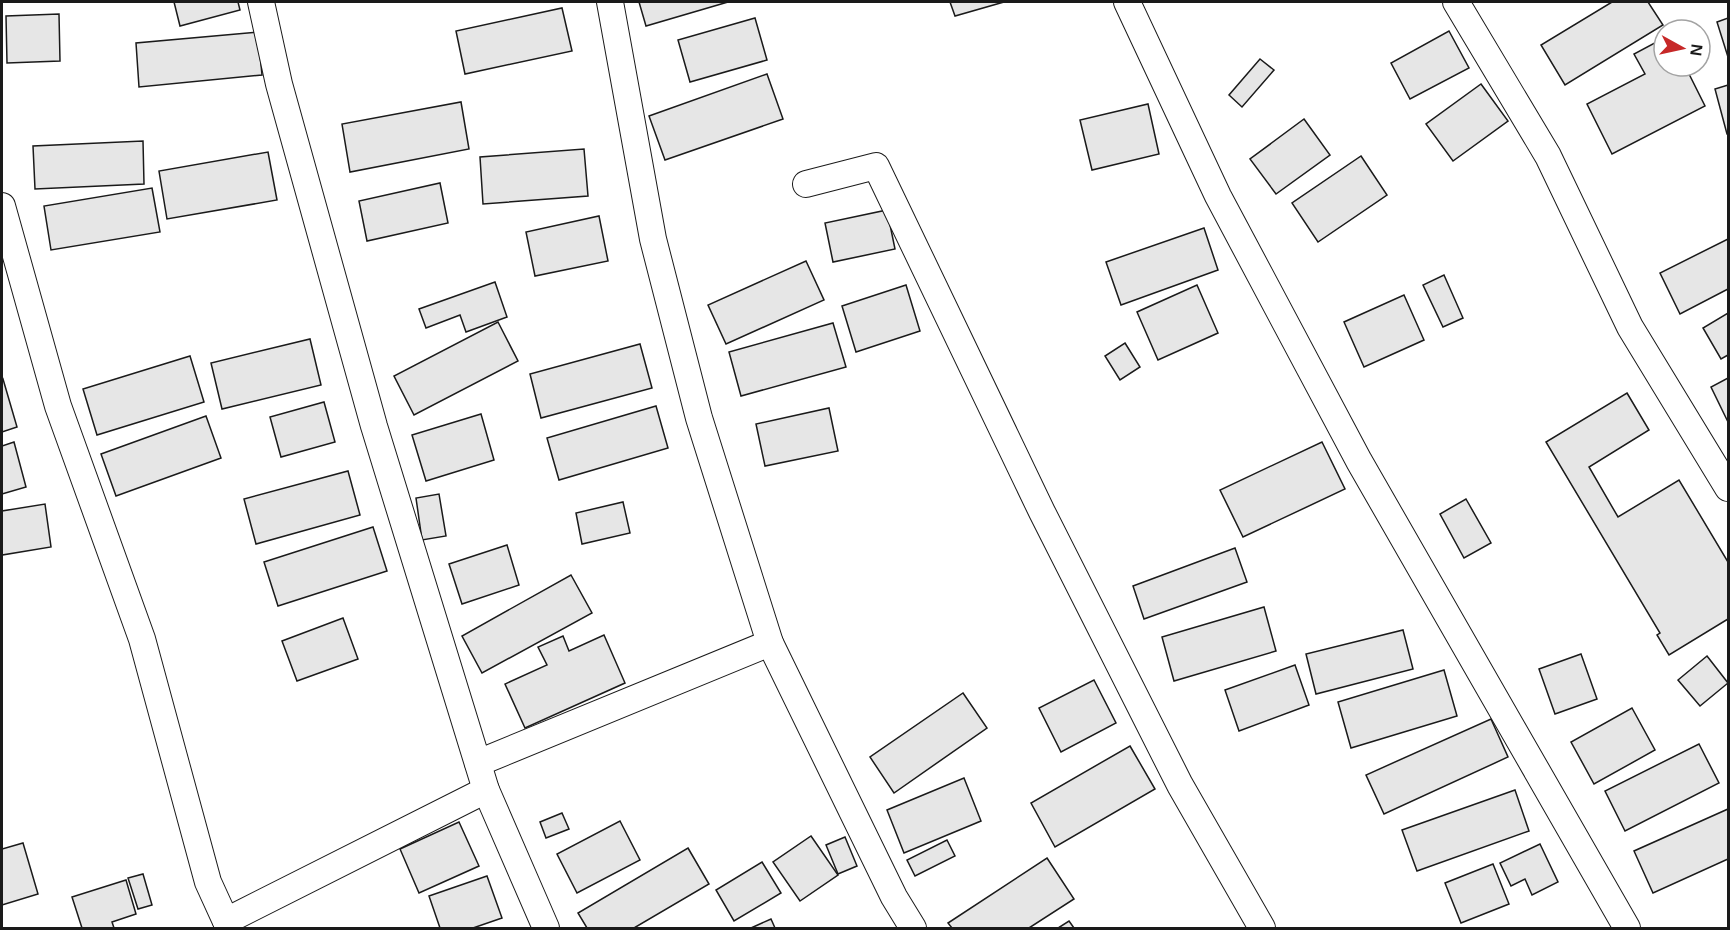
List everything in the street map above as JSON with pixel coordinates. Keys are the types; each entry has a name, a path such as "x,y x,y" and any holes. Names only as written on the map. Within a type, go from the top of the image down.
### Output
{"street":[{"path":"261,2 279,84 374,426 486,790 546,928"},
{"path":"610,2 653,239 699,418 770,643 894,897 913,928"},
{"path":"1127,2 1218,196 1359,461 1627,928"},
{"path":"1456,2 1548,156 1630,327 1728,488"},
{"path":"806,184 876,166 1042,512 1158,743 1262,928"},
{"path":"2,206 58,406 142,639 208,882 228,925 486,790"},
{"path":"478,763 770,643"}],"building":[{"path":"174,2 238,2 240,10 180,26"},
{"path":"639,2 728,2 646,26"},
{"path":"950,2 1004,2 955,16"},
{"path":"1612,2 1648,2 1658,18 1652,18 1652,32 1565,85 1541,45"},
{"path":"562,8 572,51 465,74 456,31"},
{"path":"59,14 60,61 7,63 6,16"},
{"path":"755,18 767,60 690,82 678,40"},
{"path":"1728,18 1728,57 1717,22"},
{"path":"1449,31 1469,68 1410,99 1391,63"},
{"path":"258,32 262,75 139,87 136,43"},
{"path":"1652,44 1652,78 1691,78 1705,106 1612,154 1587,104 1645,74 1634,54"},
{"path":"1260,59 1274,70 1242,107 1229,95"},
{"path":"767,74 783,119 665,160 649,116"},
{"path":"1481,84 1508,121 1453,161 1426,124"},
{"path":"1728,85 1728,134 1727,134 1715,89"},
{"path":"461,102 469,149 350,172 342,124"},
{"path":"1148,104 1159,154 1092,170 1080,120"},
{"path":"1304,119 1330,155 1276,194 1250,159"},
{"path":"143,141 144,184 35,189 33,146"},
{"path":"584,149 588,196 483,204 480,157"},
{"path":"268,152 277,200 167,219 159,171"},
{"path":"1361,156 1387,195 1318,242 1292,203"},
{"path":"440,183 448,223 367,241 359,201"},
{"path":"152,188 160,232 51,250 44,206"},
{"path":"887,210 895,249 833,262 825,223"},
{"path":"599,216 608,261 535,276 526,232"},
{"path":"1204,228 1218,270 1121,305 1106,262"},
{"path":"1728,239 1728,289 1680,314 1660,273"},
{"path":"806,261 824,300 726,344 708,305"},
{"path":"1444,275 1463,318 1443,327 1423,285"},
{"path":"495,282 507,317 466,332 460,315 426,328 419,309"},
{"path":"906,285 920,331 856,352 842,306"},
{"path":"1197,285 1218,333 1158,360 1137,312"},
{"path":"1404,295 1424,340 1364,367 1344,322"},
{"path":"1728,313 1728,355 1721,359 1703,328"},
{"path":"498,322 518,361 414,415 394,376"},
{"path":"833,323 846,367 741,396 729,352"},
{"path":"310,339 321,385 222,409 211,363"},
{"path":"1125,343 1140,367 1120,380 1105,356"},
{"path":"640,344 652,388 541,418 530,374"},
{"path":"190,356 204,402 97,435 83,389"},
{"path":"1728,378 1728,422 1711,387"},
{"path":"2,380 17,427 2,432"},
{"path":"1627,393 1649,430 1589,467 1618,517 1679,480 1728,562 1728,619 1669,655 1657,635 1660,633 1546,442"},
{"path":"324,402 335,442 281,457 270,417"},
{"path":"656,406 668,448 559,480 547,438"},
{"path":"829,408 838,451 765,466 756,424"},
{"path":"481,414 494,460 426,481 412,435"},
{"path":"206,416 221,458 116,496 101,454"},
{"path":"14,442 26,487 2,494 2,446"},
{"path":"1322,442 1345,489 1243,537 1220,490"},
{"path":"348,471 360,515 256,544 244,499"},
{"path":"439,494 446,536 422,540 416,498"},
{"path":"1466,499 1491,543 1464,558 1440,514"},
{"path":"623,502 630,533 582,544 576,513"},
{"path":"45,504 51,547 2,555 2,511"},
{"path":"373,527 387,571 278,606 264,562"},
{"path":"507,545 519,585 462,604 449,564"},
{"path":"1235,548 1247,582 1144,619 1133,586"},
{"path":"571,575 592,613 482,673 462,636"},
{"path":"1264,607 1276,651 1174,681 1162,637"},
{"path":"343,618 358,659 297,681 282,641"},
{"path":"1403,630 1413,669 1316,694 1306,654"},
{"path":"604,635 625,683 525,728 505,684 547,665 538,647 563,636 569,651"},
{"path":"1581,654 1597,699 1555,714 1539,669"},
{"path":"1707,656 1728,683 1700,706 1678,680"},
{"path":"1295,665 1309,705 1239,731 1225,690"},
{"path":"1444,670 1457,716 1351,748 1338,702"},
{"path":"1094,680 1116,723 1061,752 1039,708"},
{"path":"963,693 987,728 894,793 870,757"},
{"path":"1632,708 1655,750 1594,784 1571,742"},
{"path":"1491,719 1508,757 1384,814 1366,775"},
{"path":"1699,744 1719,783 1625,831 1605,791"},
{"path":"1130,746 1155,789 1055,847 1031,803"},
{"path":"964,778 981,821 904,853 887,810"},
{"path":"1515,790 1529,831 1417,871 1402,830"},
{"path":"1728,809 1728,859 1653,893 1634,851"},
{"path":"562,813 569,829 546,838 540,822"},
{"path":"620,821 640,860 577,893 557,854"},
{"path":"459,822 479,866 419,893 400,849"},
{"path":"811,836 838,875 800,901 773,862"},
{"path":"845,837 857,866 838,874 826,845"},
{"path":"947,840 955,856 915,876 907,860"},
{"path":"23,843 38,894 2,905 2,849"},
{"path":"1540,844 1558,882 1532,895 1525,879 1511,886 1500,863"},
{"path":"688,848 709,884 634,928 587,928 578,913"},
{"path":"1047,858 1074,899 1029,928 952,928 948,923"},
{"path":"762,862 781,893 734,921 716,890"},
{"path":"1493,864 1509,904 1461,923 1445,883"},
{"path":"143,874 152,905 138,909 128,878"},
{"path":"487,876 502,918 473,928 440,928 429,896"},
{"path":"126,880 136,914 112,922 114,928 82,928 72,897"},
{"path":"771,919 775,928 751,928"},
{"path":"1069,921 1074,928 1058,928"}]}
